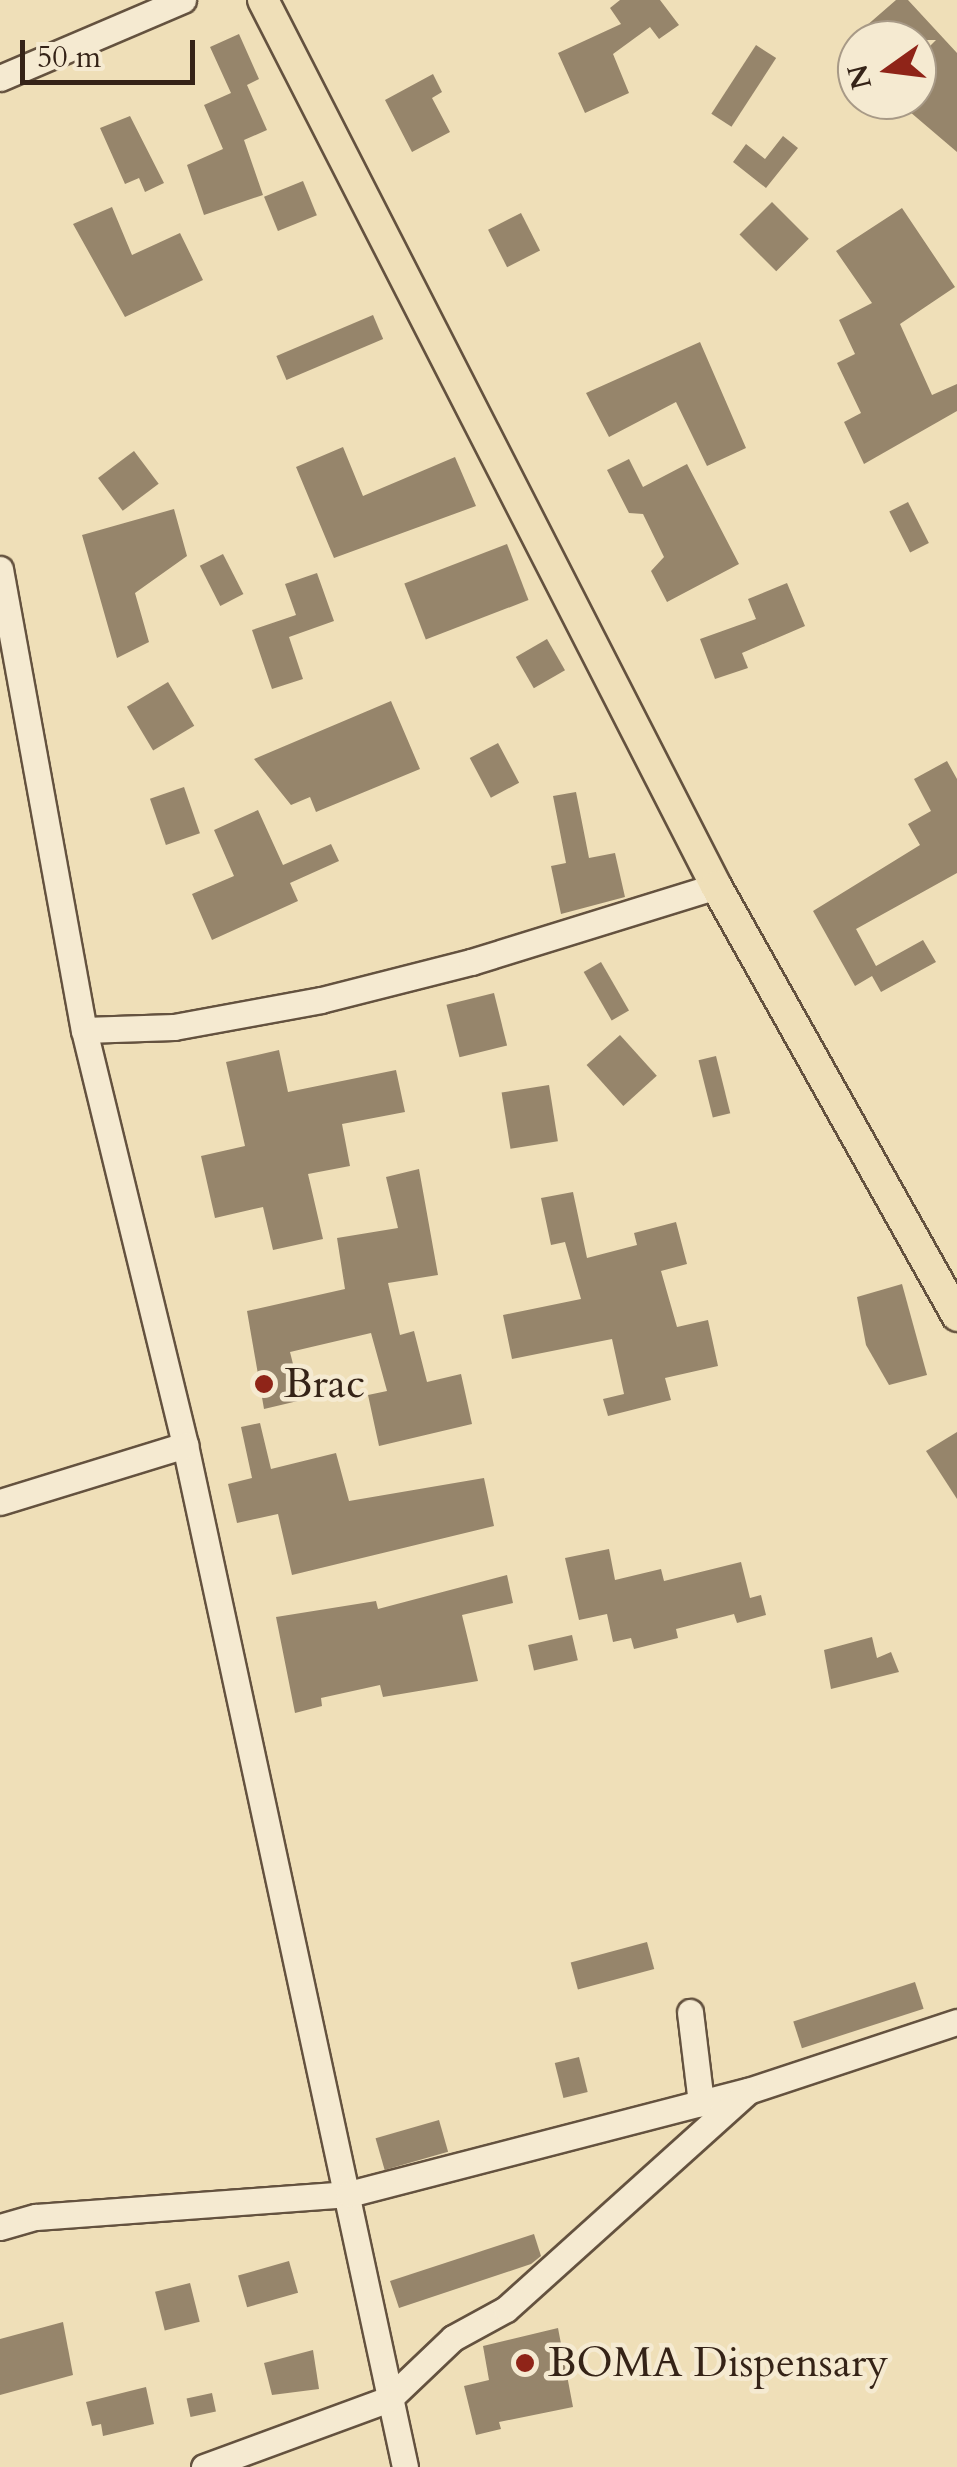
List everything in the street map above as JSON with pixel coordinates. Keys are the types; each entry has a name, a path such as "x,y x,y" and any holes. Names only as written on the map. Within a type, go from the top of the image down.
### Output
{"main road":[{"path":"263,0 716,886 957,1316"}],"street":[{"path":"0,78 183,0"},
{"path":"1,579 84,1030 185,1445 405,2467"},
{"path":"84,1030 174,1027 321,1000 471,962 716,886"},
{"path":"0,1502 185,1445"},
{"path":"690,2012 701,2103"},
{"path":"0,2227 36,2217 349,2194 748,2091 957,2022"},
{"path":"204,2467 389,2399 454,2338 506,2309 748,2091"}],"building":[{"path":"620,0 660,0 679,25 659,39 650,27 613,54 629,93 585,113 558,53 621,24 610,8"},
{"path":"896,0 908,0 926,20 873,20"},
{"path":"937,31 957,53 957,152 919,120 937,120"},
{"path":"239,34 259,79 247,85 267,130 244,140 263,195 204,215 187,165 223,149 204,105 231,93 210,47"},
{"path":"756,45 776,58 731,127 711,114"},
{"path":"433,74 442,92 432,98 450,132 412,152 385,100"},
{"path":"130,116 164,183 145,192 139,178 125,184 100,128"},
{"path":"783,136 798,148 766,188 733,162 746,144 765,159"},
{"path":"303,181 317,215 278,231 264,197"},
{"path":"772,202 809,239 776,271 739,235"},
{"path":"112,207 132,255 180,233 203,280 125,317 73,224"},
{"path":"902,208 955,287 900,324 932,395 957,384 957,411 864,464 844,422 861,413 837,363 855,354 839,320 872,303 836,251"},
{"path":"521,213 540,250 507,267 488,230"},
{"path":"373,315 383,339 287,380 276,356"},
{"path":"700,342 746,448 707,466 676,402 609,437 586,393"},
{"path":"343,447 363,496 455,457 476,506 334,558 296,467"},
{"path":"134,451 159,484 123,511 98,478"},
{"path":"629,459 643,487 687,464 739,564 667,602 651,571 664,557 643,514 629,513 607,470"},
{"path":"908,502 929,543 910,553 889,512"},
{"path":"174,509 187,556 135,593 149,642 117,658 82,535"},
{"path":"507,544 529,600 426,639 404,583"},
{"path":"223,554 243,594 220,606 200,566"},
{"path":"317,573 334,621 289,637 303,679 272,689 252,630 296,615 285,584"},
{"path":"787,583 805,626 742,653 748,668 715,679 700,639 756,619 748,599"},
{"path":"547,639 565,670 534,688 516,657"},
{"path":"168,682 194,726 153,750 127,707"},
{"path":"391,701 420,769 316,812 310,797 291,805 254,759"},
{"path":"498,743 519,783 491,798 470,758"},
{"path":"947,761 957,779 957,873 856,929 876,966 923,940 936,962 881,992 872,976 855,986 813,911 920,845 908,824 931,811 914,779"},
{"path":"184,787 200,833 166,845 150,799"},
{"path":"576,792 589,858 615,853 625,897 561,914 551,866 566,863 553,796"},
{"path":"258,810 283,865 331,844 339,861 290,883 298,901 212,940 192,894 234,876 214,830"},
{"path":"601,962 629,1010 612,1020 584,972"},
{"path":"494,993 507,1045 460,1057 446,1005"},
{"path":"620,1035 657,1076 623,1106 587,1065"},
{"path":"279,1050 288,1092 396,1070 405,1112 342,1124 350,1166 308,1174 323,1239 273,1250 263,1207 215,1218 201,1156 245,1146 226,1062"},
{"path":"716,1056 730,1113 713,1118 699,1060"},
{"path":"549,1085 558,1141 511,1149 502,1093"},
{"path":"419,1169 438,1275 388,1283 400,1335 414,1331 427,1382 461,1374 472,1424 379,1446 368,1395 387,1391 371,1333 290,1352 302,1400 264,1409 247,1311 345,1289 337,1238 398,1228 386,1177"},
{"path":"573,1192 587,1258 637,1245 634,1233 676,1222 687,1264 661,1271 677,1327 708,1320 718,1366 665,1378 671,1400 608,1416 603,1399 624,1394 612,1339 512,1359 503,1315 581,1299 565,1242 551,1245 541,1198"},
{"path":"902,1284 927,1375 889,1385 866,1345 857,1297"},
{"path":"260,1423 271,1469 336,1453 349,1501 484,1478 494,1526 292,1575 278,1514 237,1523 228,1484 252,1478 241,1427"},
{"path":"957,1432 957,1499 926,1451"},
{"path":"609,1549 615,1580 661,1569 664,1581 741,1562 750,1598 761,1595 766,1615 737,1623 734,1614 676,1629 678,1638 634,1649 631,1638 613,1642 607,1614 579,1620 565,1558"},
{"path":"507,1575 513,1603 462,1615 478,1681 383,1697 380,1685 321,1698 322,1706 295,1713 276,1617 376,1601 378,1609"},
{"path":"572,1635 578,1660 534,1670 528,1645"},
{"path":"872,1637 877,1658 891,1652 899,1672 831,1689 824,1650"},
{"path":"647,1942 654,1969 578,1989 571,1962"},
{"path":"915,1982 924,2009 802,2048 793,2022"},
{"path":"579,2057 588,2092 563,2098 555,2063"},
{"path":"439,2120 448,2152 385,2170 376,2138"},
{"path":"534,2234 541,2256 531,2264 399,2308 390,2281"},
{"path":"289,2261 298,2293 247,2307 238,2276"},
{"path":"190,2283 200,2322 165,2331 155,2292"},
{"path":"63,2322 73,2375 0,2395 0,2339"},
{"name":"BOMA Dispensary","path":"558,2328 573,2407 499,2422 501,2429 476,2435 464,2386 489,2380 483,2346"},
{"path":"313,2350 319,2389 272,2395 264,2363"},
{"path":"146,2387 154,2424 103,2436 101,2424 92,2426 86,2402"},
{"path":"212,2393 216,2412 191,2417 187,2398"}],"place":[{"name":"Brac","path":"264,1384"},
{"name":"BOMA Dispensary","path":"525,2363"}]}
